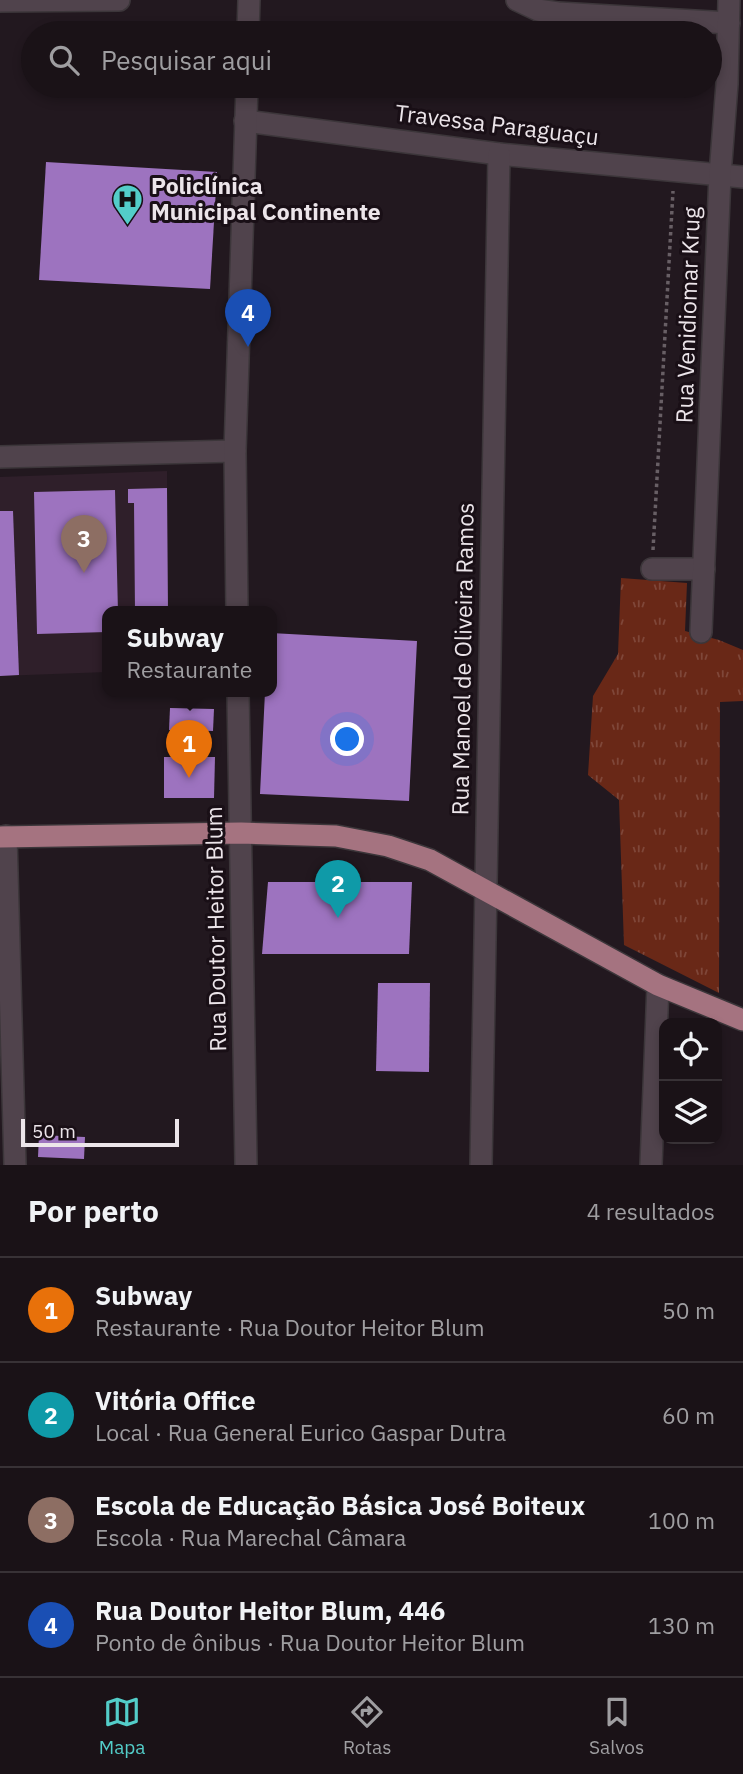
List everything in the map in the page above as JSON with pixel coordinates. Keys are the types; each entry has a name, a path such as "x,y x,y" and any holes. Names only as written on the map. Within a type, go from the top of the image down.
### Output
{"main road":[{"path":"3,836 241,833 336,836 388,846 430,860 658,985 743,1020"}],"street":[{"path":"0,1 119,0"},
{"path":"249,21 250,0"},
{"path":"517,0 538,10 558,13 695,21"},
{"name":"Rua Venidiomar Krug","path":"701,632 729,0"},
{"path":"722,23 729,23"},
{"path":"237,606 235,451 246,98"},
{"name":"Travessa Paraguaçu","path":"245,121 499,154 743,177"},
{"name":"Rua Manoel de Oliveira Ramos","path":"481,1165 499,154"},
{"path":"0,457 235,451"},
{"path":"652,569 704,569"},
{"name":"Rua Doutor Heitor Blum","path":"239,697 246,1165"},
{"path":"3,836 15,1165"},
{"path":"651,1165 658,985"}],"path":[{"path":"652,569 674,171"}],"shaded area":[{"path":"167,471 168,606 102,606 102,672 0,676 0,477"}],"green space":[{"path":"621,578 687,583 685,631 743,650 743,701 720,702 719,993 624,945 619,800 588,775 593,696 618,654"}],"building":[{"name":"Policlínica Municipal Continente","path":"46,162 217,172 210,289 39,280"},
{"path":"167,488 168,606 135,606 134,503 128,503 128,489"},
{"path":"115,490 118,606 102,606 102,632 37,634 34,492"},
{"path":"0,511 13,511 19,675 0,676"},
{"path":"277,633 417,641 409,801 260,794 265,697 277,697"},
{"path":"170,708 214,709 213,731 169,730"},
{"path":"164,757 215,757 214,798 164,798"},
{"path":"268,882 412,882 409,954 262,954"},
{"path":"378,983 430,983 429,1072 376,1071"},
{"path":"39,1135 85,1137 84,1159 38,1157"}],"place":[{"name":"Policlínica Municipal Continente","path":"128,226"},
{"name":"Rua Doutor Heitor Blum, 446","path":"248,347"},
{"name":"Escola de Educação Básica José Boiteux","path":"84,573"},
{"name":"Subway","path":"189,778"},
{"name":"Vitória Office","path":"338,918"}]}
